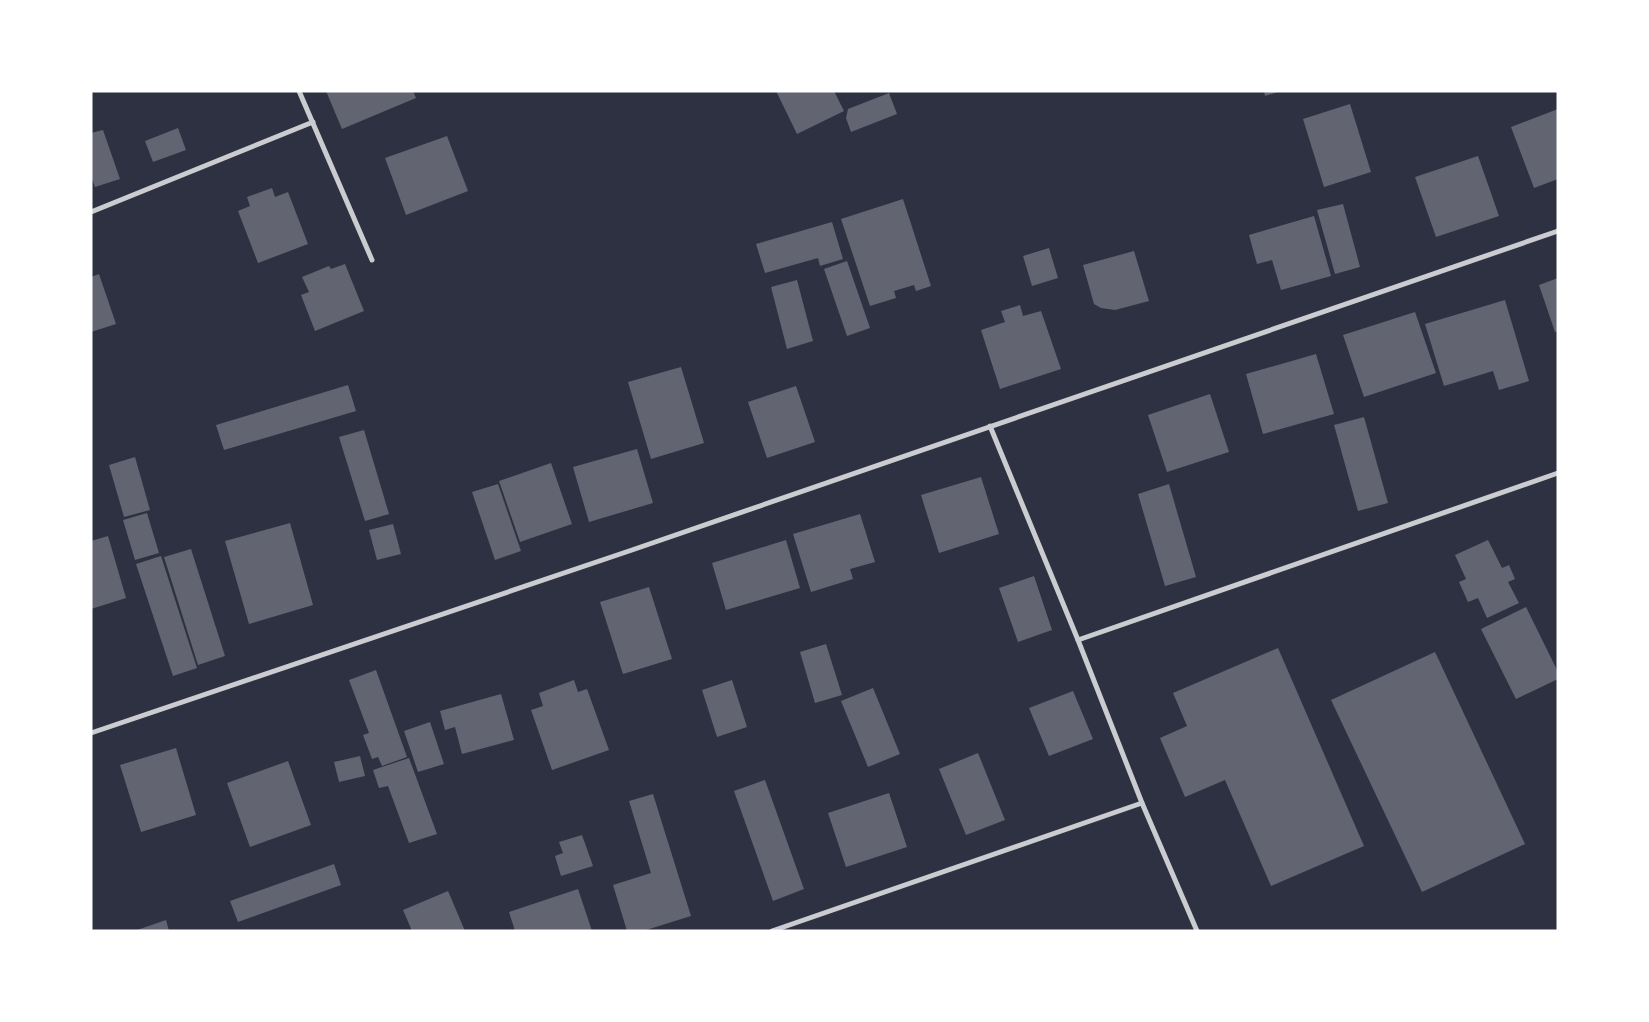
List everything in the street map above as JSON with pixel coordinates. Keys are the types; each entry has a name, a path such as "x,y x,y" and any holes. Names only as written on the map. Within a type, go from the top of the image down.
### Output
{"street":[{"path":"299,91 372,260"},
{"path":"91,212 313,122"},
{"path":"91,733 623,553 1558,231"},
{"path":"990,426 1078,640 1142,803 1197,931"},
{"path":"1078,640 1558,473"},
{"path":"772,931 1142,803"}],"building":[{"path":"326,91 413,91 416,98 342,129"},
{"path":"776,91 834,91 844,111 797,134"},
{"path":"1264,91 1278,91 1278,92 1265,96"},
{"path":"889,93 897,114 851,132 846,118 848,109"},
{"path":"1350,104 1371,172 1324,187 1303,119"},
{"path":"1558,109 1558,179 1534,188 1511,127"},
{"path":"178,128 186,150 153,162 145,141"},
{"path":"103,130 120,179 95,187 91,176 91,133"},
{"path":"447,136 468,191 406,215 385,158"},
{"path":"1478,156 1499,216 1436,237 1415,177"},
{"path":"272,188 275,197 288,192 308,244 258,263 238,211 250,206 247,197"},
{"path":"903,199 931,286 916,291 914,285 894,291 896,298 870,306 841,219"},
{"path":"1343,204 1360,267 1335,274 1317,210"},
{"path":"1314,216 1331,276 1281,290 1272,260 1257,264 1249,235"},
{"path":"832,222 843,259 820,266 818,258 765,273 756,244"},
{"path":"1049,248 1058,278 1032,286 1023,256"},
{"path":"1134,251 1149,301 1115,310 1101,308 1094,304 1083,265"},
{"path":"847,261 870,328 847,336 824,269"},
{"path":"345,264 364,311 315,331 301,295 309,292 302,277 329,266 331,269"},
{"path":"99,274 116,324 91,332 91,277"},
{"path":"1558,278 1558,331 1555,332 1539,285"},
{"path":"797,280 813,341 787,349 771,287"},
{"path":"1505,300 1529,381 1499,390 1493,371 1444,386 1425,324"},
{"path":"1020,305 1023,316 1041,311 1061,369 1000,389 981,330 1005,322 1001,311"},
{"path":"1415,312 1436,373 1364,397 1343,335"},
{"path":"1316,354 1334,414 1263,434 1246,374"},
{"path":"681,367 704,443 651,459 628,382"},
{"path":"348,385 356,411 224,450 216,425"},
{"path":"796,386 815,442 767,458 748,402"},
{"path":"1210,394 1229,452 1167,472 1148,415"},
{"path":"1364,417 1388,503 1358,511 1334,425"},
{"path":"364,430 389,514 365,521 339,437"},
{"path":"637,449 653,503 589,522 573,467"},
{"path":"135,457 150,510 124,517 109,465"},
{"path":"551,463 572,524 520,542 499,481"},
{"path":"981,477 999,534 939,553 921,495"},
{"path":"498,484 521,551 495,560 472,492"},
{"path":"1169,484 1196,577 1165,586 1138,494"},
{"path":"147,513 159,553 135,560 123,520"},
{"path":"860,514 875,562 850,569 853,579 811,592 793,534"},
{"path":"290,523 313,605 249,624 225,541"},
{"path":"393,524 401,554 377,560 369,530"},
{"path":"108,536 126,598 91,609 91,541"},
{"path":"786,540 800,588 726,610 712,563"},
{"path":"1488,540 1502,568 1509,565 1515,579 1508,582 1519,603 1487,618 1478,598 1468,602 1459,582 1466,579 1455,555"},
{"path":"191,549 225,656 198,665 164,557"},
{"path":"161,556 197,668 173,676 136,564"},
{"path":"1034,576 1052,630 1018,642 999,588"},
{"path":"649,587 672,659 623,674 600,602"},
{"path":"1526,607 1558,672 1558,679 1516,699 1481,629"},
{"path":"826,644 842,695 815,703 800,652"},
{"path":"1278,648 1364,846 1271,886 1225,780 1185,797 1160,738 1187,726 1173,693"},
{"path":"1435,652 1525,844 1422,892 1331,700"},
{"path":"376,670 407,757 382,766 378,757 372,759 363,735 369,733 349,680"},
{"path":"574,680 578,692 587,689 609,750 552,770 531,710 543,706 539,693"},
{"path":"732,680 747,727 717,737 702,690"},
{"path":"873,688 900,754 868,767 841,701"},
{"path":"1073,691 1093,739 1049,756 1029,708"},
{"path":"501,694 514,740 462,754 455,727 445,730 440,711"},
{"path":"430,722 444,764 418,772 404,731"},
{"path":"176,748 196,815 141,832 120,765"},
{"path":"978,753 1005,820 966,835 939,769"},
{"path":"360,756 365,776 339,782 334,762"},
{"path":"409,758 437,834 409,843 388,786 379,788 373,770"},
{"path":"288,761 311,825 250,847 227,783"},
{"path":"765,780 804,889 773,901 734,791"},
{"path":"889,793 907,847 846,867 828,813"},
{"path":"653,794 691,916 643,931 627,931 613,885 651,873 629,801"},
{"path":"582,835 593,866 561,876 555,856 563,853 559,842"},
{"path":"334,864 341,885 238,922 230,901"},
{"path":"578,889 592,931 515,931 509,912"},
{"path":"448,891 465,931 412,931 403,910"},
{"path":"166,920 169,931 137,931 137,930"}]}
